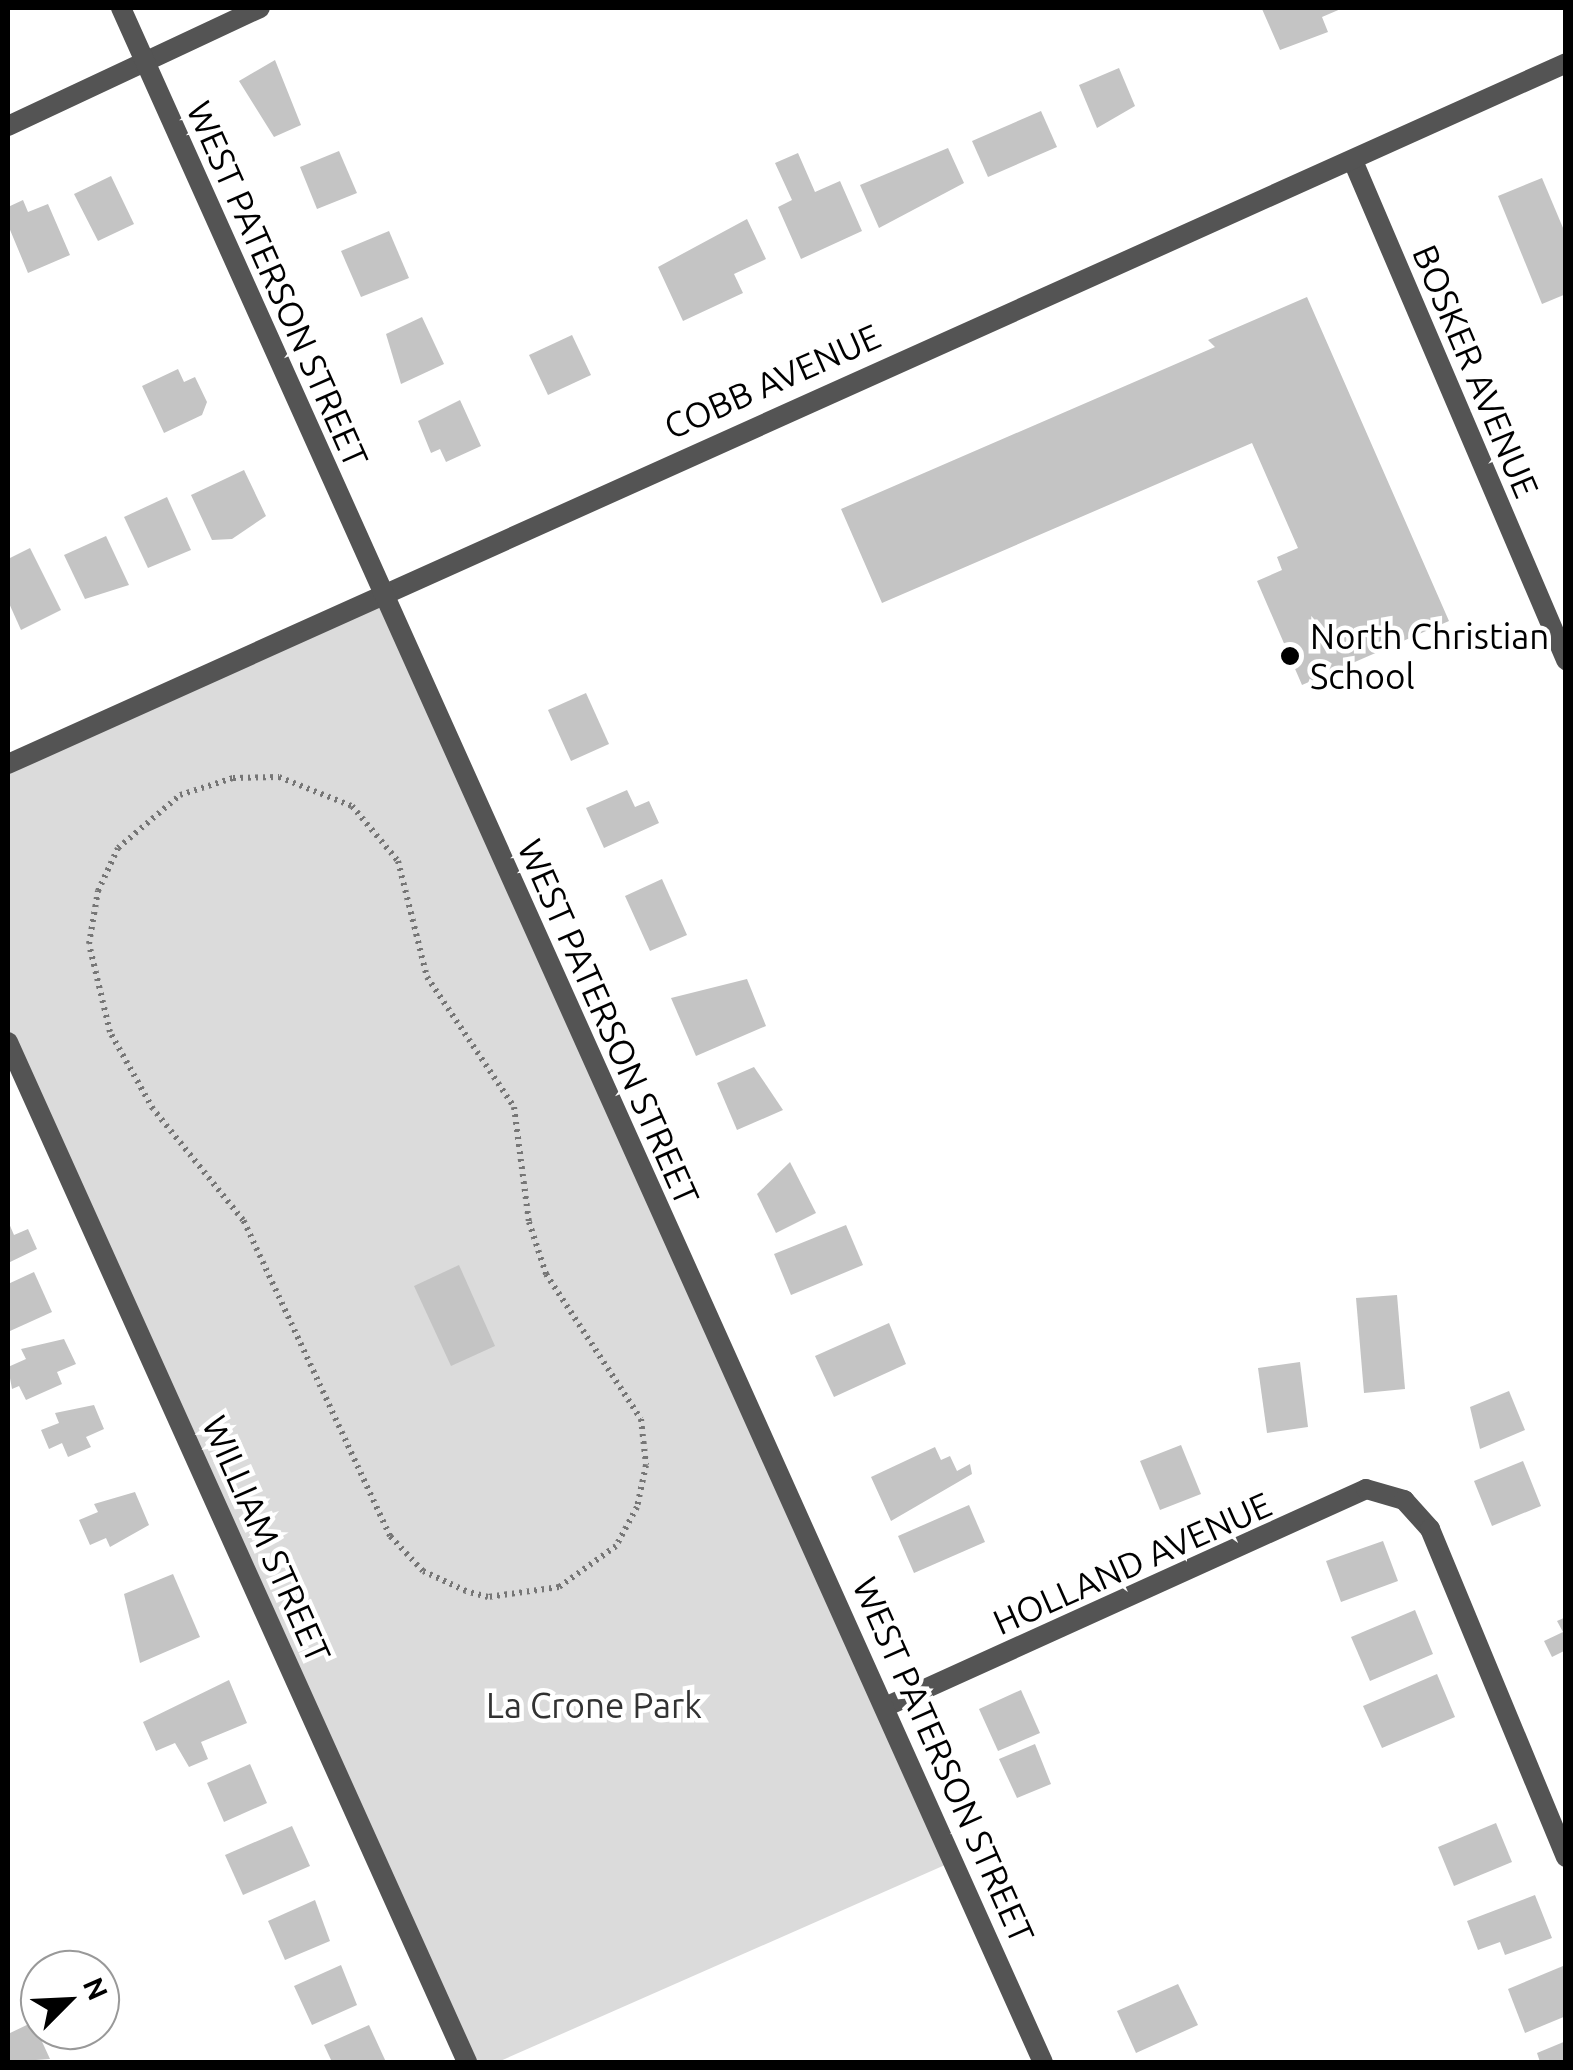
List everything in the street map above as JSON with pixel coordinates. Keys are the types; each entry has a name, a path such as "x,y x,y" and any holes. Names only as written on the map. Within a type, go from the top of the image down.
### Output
{"street":[{"name":"WEST PATERSON STREET","path":"120,8 377,591 1043,2062"},
{"path":"8,126 260,8"},
{"name":"COBB AVENUE","path":"8,764 377,591 1353,161 1566,63"},
{"name":"BOSKER AVENUE","path":"1353,161 1566,660"},
{"name":"WILLIAM STREET","path":"8,1042 467,2062"},
{"name":"HOLLAND AVENUE","path":"885,1707 1366,1489 1404,1500 1445,1556 1466,1632 1566,1857"}],"path":[{"path":"279,777 352,806 398,861 418,918 438,1001 514,1106 529,1222 546,1274 631,1395 647,1443 637,1507 616,1546 579,1578 535,1594 466,1591 422,1571 390,1536 243,1220 137,1086 93,976 91,920 118,848 180,794 233,778 279,777"}],"green space":[{"name":"La Crone Park","path":"377,591 954,1861 498,2062 467,2062 8,1042 8,764"}],"building":[{"path":"1343,8 1322,17 1328,32 1280,50 1262,9"},
{"path":"275,60 301,125 274,137 239,81"},
{"path":"1119,68 1135,106 1097,128 1079,85"},
{"path":"1041,111 1057,147 988,177 972,141"},
{"path":"948,148 964,183 879,228 860,185"},
{"path":"339,151 357,193 317,209 300,167"},
{"path":"798,153 815,192 840,181 862,231 801,259 778,207 792,200 775,163"},
{"path":"111,176 134,224 98,241 74,194"},
{"path":"1542,178 1566,235 1566,294 1542,304 1498,196"},
{"path":"23,200 28,212 48,204 70,255 28,273 8,225 8,207"},
{"path":"747,219 766,259 734,274 743,293 683,321 658,267"},
{"path":"389,231 409,278 361,297 341,251"},
{"path":"1307,297 1449,621 1302,685 1257,581 1282,570 1277,557 1298,548 1252,443 882,603 841,509 1215,347 1208,340"},
{"path":"422,317 444,364 401,384 386,334"},
{"path":"572,335 591,375 548,395 529,355"},
{"path":"178,369 184,382 195,377 207,402 202,415 164,433 142,386"},
{"path":"460,400 481,446 446,462 440,449 431,453 418,421"},
{"path":"244,470 266,516 232,539 212,540 191,495"},
{"path":"167,497 191,550 148,568 124,517"},
{"path":"106,536 129,585 85,599 64,555"},
{"path":"30,548 61,610 21,630 8,601 8,559"},
{"path":"586,693 609,744 571,761 548,710"},
{"path":"627,790 635,807 649,801 659,823 604,848 586,808"},
{"path":"662,879 687,935 650,951 625,896"},
{"path":"747,979 766,1026 696,1056 671,998"},
{"path":"754,1067 783,1110 737,1130 717,1083"},
{"path":"790,1162 816,1213 776,1233 757,1194"},
{"path":"8,1221 14,1235 28,1229 37,1249 8,1263"},
{"path":"846,1225 863,1265 791,1295 774,1254"},
{"path":"459,1265 495,1346 451,1366 414,1286"},
{"path":"34,1272 52,1312 10,1331 8,1284"},
{"path":"1397,1295 1405,1389 1364,1393 1356,1298"},
{"path":"889,1323 906,1364 834,1397 815,1356"},
{"path":"64,1339 76,1364 57,1372 62,1384 26,1400 19,1386 12,1389 8,1367 26,1359 21,1349"},
{"path":"1300,1362 1308,1427 1267,1433 1258,1368"},
{"path":"1509,1391 1525,1430 1480,1449 1470,1407"},
{"path":"94,1405 104,1429 86,1437 91,1447 68,1457 62,1443 49,1449 41,1430 59,1423 55,1413"},
{"path":"1181,1445 1201,1494 1160,1510 1140,1461"},
{"path":"935,1447 941,1460 950,1456 957,1471 970,1464 972,1474 891,1521 871,1477"},
{"path":"1523,1461 1541,1506 1492,1526 1474,1481"},
{"path":"135,1492 149,1525 110,1547 106,1538 90,1545 79,1520 98,1512 94,1504"},
{"path":"969,1505 985,1542 914,1573 898,1536"},
{"path":"1383,1541 1398,1581 1341,1602 1326,1561"},
{"path":"173,1574 200,1637 140,1663 124,1594"},
{"path":"1415,1610 1433,1654 1370,1681 1351,1637"},
{"path":"1566,1617 1566,1650 1552,1657 1544,1641 1563,1632 1557,1621"},
{"path":"1437,1674 1455,1717 1382,1748 1363,1706"},
{"path":"229,1680 247,1723 201,1742 208,1759 189,1767 175,1743 156,1751 143,1722"},
{"path":"1021,1690 1040,1733 998,1751 979,1709"},
{"path":"1035,1744 1051,1784 1017,1798 999,1759"},
{"path":"250,1764 267,1803 224,1822 207,1783"},
{"path":"1496,1823 1512,1862 1454,1886 1438,1847"},
{"path":"292,1826 310,1866 243,1895 225,1855"},
{"path":"1535,1895 1552,1938 1505,1955 1500,1942 1478,1950 1467,1921"},
{"path":"315,1900 330,1941 285,1960 268,1921"},
{"path":"341,1965 357,2005 312,2025 294,1986"},
{"path":"1563,1966 1566,2016 1525,2033 1508,1989"},
{"path":"1178,1984 1198,2025 1136,2053 1117,2011"},
{"path":"369,2025 386,2062 332,2062 324,2045"},
{"path":"20,2028 20,2050 46,2050 50,2059 8,2062 8,2034"},
{"path":"1566,2041 1566,2062 1540,2062 1537,2053"}],"place":[{"name":"North Christian School","path":"1290,656"}]}
